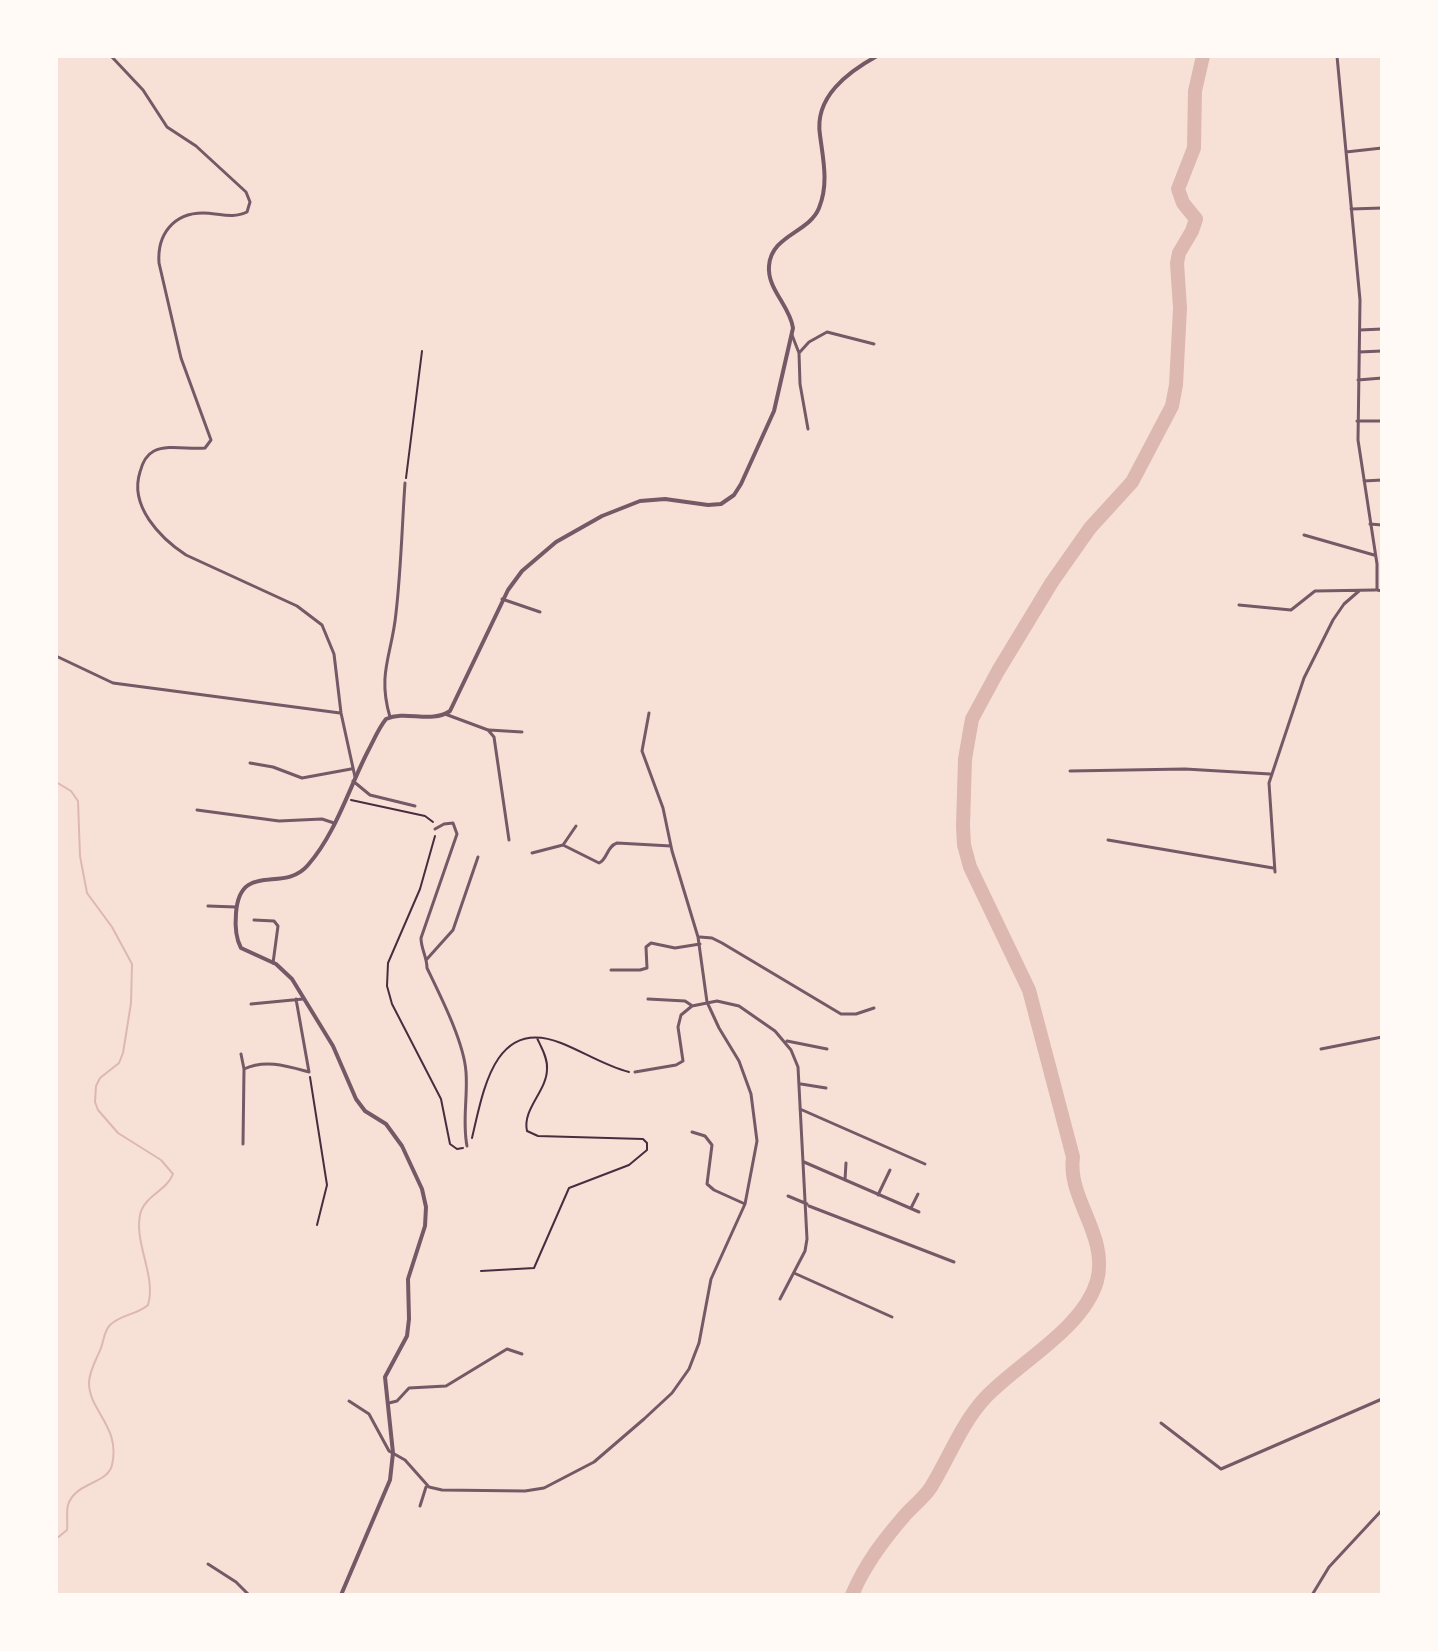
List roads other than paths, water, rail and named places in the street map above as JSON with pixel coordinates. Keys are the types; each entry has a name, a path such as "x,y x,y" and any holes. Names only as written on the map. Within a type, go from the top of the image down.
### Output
{"street":[{"path":"111,56 143,90 163,123 196,146 246,192 250,202 247,212 240,215 201,213 185,217 171,225 162,237 158,250 159,263 178,345 211,440 205,448 160,449 149,455 138,476 143,508 151,523 170,544 186,555 297,606 322,625 334,654 341,713 354,779 370,795 415,806"},
{"path":"808,429 800,384 799,353 790,317 771,279 769,261 775,247 808,223 821,205 825,170 819,129 824,106 846,74 877,56"},
{"path":"1239,605 1285,611 1298,607 1315,591 1379,591 1379,564 1369,524 1357,421 1360,300 1337,56"},
{"path":"1346,152 1382,148"},
{"path":"1351,209 1382,208"},
{"path":"1360,330 1382,329"},
{"path":"799,353 809,342 827,332 874,344"},
{"path":"445,714 467,680 502,599 522,571 556,542 624,506 654,499 708,505 730,499 739,489 774,411 792,333"},
{"path":"1359,352 1382,351"},
{"path":"1358,380 1382,378"},
{"path":"1357,421 1382,421"},
{"path":"1364,481 1382,480"},
{"path":"390,717 384,673 396,614 405,483"},
{"path":"1369,524 1382,525"},
{"path":"1304,535 1375,555"},
{"path":"1108,840 1275,870 1269,783 1304,678 1333,620 1344,604 1359,591"},
{"path":"502,599 540,612"},
{"path":"56,656 113,683 341,713"},
{"path":"349,1401 369,1414 389,1451 405,1460 427,1485 442,1490 534,1491 555,1484 594,1462 672,1393 689,1369 699,1343 711,1279 745,1204 757,1141 751,1094 739,1061 707,1002 700,944 663,808 642,751 649,713"},
{"path":"341,1595 386,1494 393,1453 385,1377 407,1336 408,1279 425,1226 424,1197 402,1146 386,1124 360,1106 333,1046 292,979 273,963 241,948 237,941 238,896 247,884 293,876 306,868 334,823 379,730 390,717 445,714 488,730 522,732"},
{"path":"488,730 497,744 509,840"},
{"path":"250,763 273,767 302,778 353,769"},
{"path":"1070,771 1185,769 1272,774"},
{"path":"197,810 279,821 322,819 334,823"},
{"path":"435,829 450,822 456,826 457,834 421,938 427,968 451,1020 466,1067 463,1127 467,1146"},
{"path":"563,845 576,826"},
{"path":"532,853 563,845 599,863 604,860 610,847 617,843 671,846"},
{"path":"427,959 453,930 478,857"},
{"path":"208,906 236,907"},
{"path":"254,920 274,921 278,926 273,963"},
{"path":"698,937 712,938 722,943 841,1014 856,1014 874,1008"},
{"path":"611,970 647,968 646,947 651,943 675,948 700,944"},
{"path":"244,1069 275,1064 309,1072 296,999"},
{"path":"251,1004 304,999"},
{"path":"648,999 685,1001 692,1006"},
{"path":"635,1072 683,1061 681,1015 692,1006 707,1002 724,1001 739,1006 785,1040 798,1067 801,1084 800,1109 808,1205 807,1239 780,1299"},
{"path":"1321,1049 1382,1037"},
{"path":"785,1040 827,1049"},
{"path":"241,1054 244,1069 243,1144"},
{"path":"801,1084 826,1088"},
{"path":"800,1109 925,1164"},
{"path":"692,1132 705,1136 712,1145 706,1181 709,1187 745,1204"},
{"path":"804,1162 919,1212"},
{"path":"845,1180 846,1163"},
{"path":"878,1195 890,1170"},
{"path":"911,1208 918,1194"},
{"path":"788,1196 954,1262"},
{"path":"794,1273 892,1317"},
{"path":"505,1342 507,1349"},
{"path":"389,1403 397,1401 409,1388 450,1384 507,1349 522,1354"},
{"path":"1161,1423 1221,1469 1382,1399"},
{"path":"420,1506 427,1485"},
{"path":"1312,1595 1329,1567 1382,1510"},
{"path":"208,1564 236,1582 249,1595"}],"waterway":[{"path":"852,1595 883,1542 931,1487 977,1408 999,1385 1064,1330 1090,1298 1097,1281 1097,1248 1076,1188 1073,1157 1029,990 970,867 964,845 965,759 972,719 998,671 1052,582 1090,528 1132,482 1172,406 1180,308 1177,263 1196,219 1183,203 1178,189 1194,148 1195,91 1203,56"},
{"path":"56,782 71,791 78,801 80,856 87,893 112,927 132,964 131,1003 123,1053 119,1063 100,1078 95,1102 118,1133 161,1160 173,1174 141,1211 139,1222 149,1282 148,1305 110,1325 90,1374 90,1393 112,1440 112,1465 104,1476 72,1497 67,1508 67,1530 56,1539"}]}
